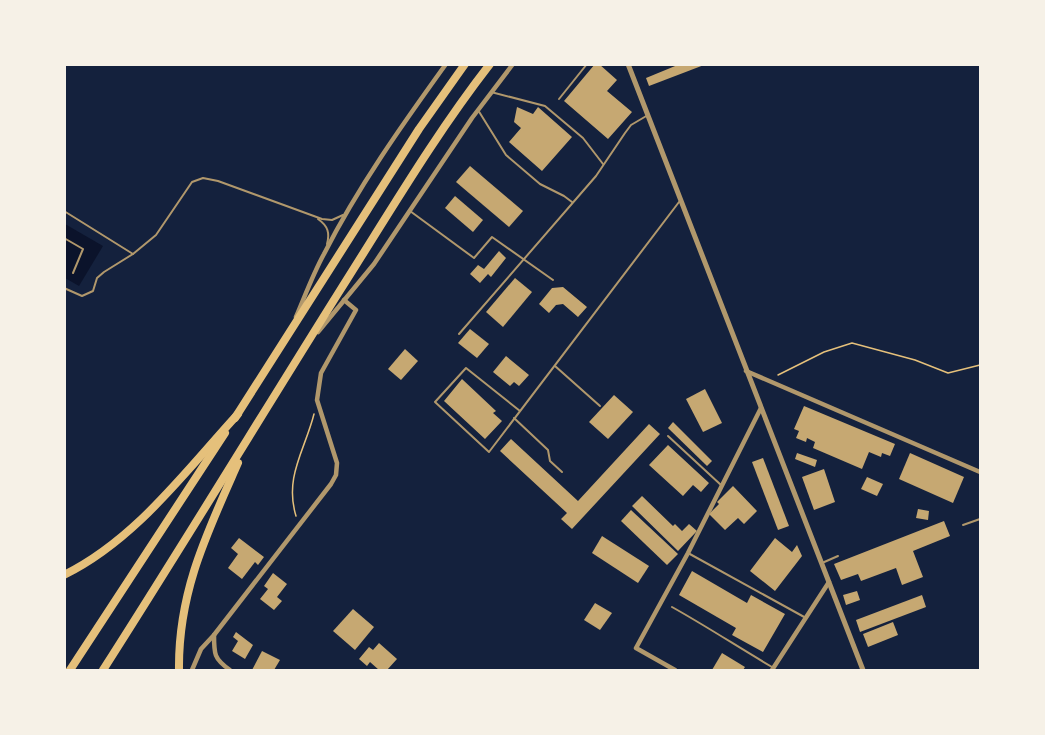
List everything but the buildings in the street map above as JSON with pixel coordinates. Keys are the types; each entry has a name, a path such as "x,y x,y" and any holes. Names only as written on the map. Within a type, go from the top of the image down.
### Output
{"highway":[{"path":"70,670 282,346 413,139 465,64"},
{"path":"103,670 204,513 251,432 437,138 490,64"},
{"path":"64,575 96,557 137,524 238,414"},
{"path":"179,670 181,625 188,589 211,524 251,432"}],"street":[{"path":"282,346 323,254 348,210 402,126 446,64"},
{"path":"302,352 374,264 478,110 513,64"},
{"path":"628,64 863,670"},
{"path":"192,670 201,649 332,484 336,475 337,464 317,400 321,373 356,310 344,300"},
{"path":"746,371 981,472"},
{"path":"675,670 636,648 688,553 761,408"},
{"path":"773,669 829,582"},
{"path":"214,635 217,660 230,670"}],"lane":[{"path":"559,99 587,64"},
{"path":"491,93 545,106 583,138 604,164"},
{"path":"478,110 506,154 540,184 572,202"},
{"path":"459,334 604,164 631,125 648,115"},
{"path":"64,288 82,296 93,291 97,278 133,254 159,231 192,182 203,178 218,181 315,217 332,220 342,216 348,210"},
{"path":"520,411 466,368 435,402 489,452 681,199"},
{"path":"64,211 133,254"},
{"path":"410,211 474,258 492,237 553,280"},
{"path":"315,217 325,224 329,232 323,254"},
{"path":"64,238 83,249 73,273"},
{"path":"554,365 600,406"},
{"path":"514,418 548,450 550,461 562,472"},
{"path":"668,436 721,485"},
{"path":"963,525 981,519"},
{"path":"688,553 806,618"},
{"path":"822,562 838,556"},
{"path":"672,607 722,635 773,669"}],"path":[{"path":"770,380 824,352 852,343 915,360 948,373 981,365"},
{"path":"299,526 291,497 298,459 317,400"}],"water":[{"path":"65,224 103,246 79,286 65,278"}]}
